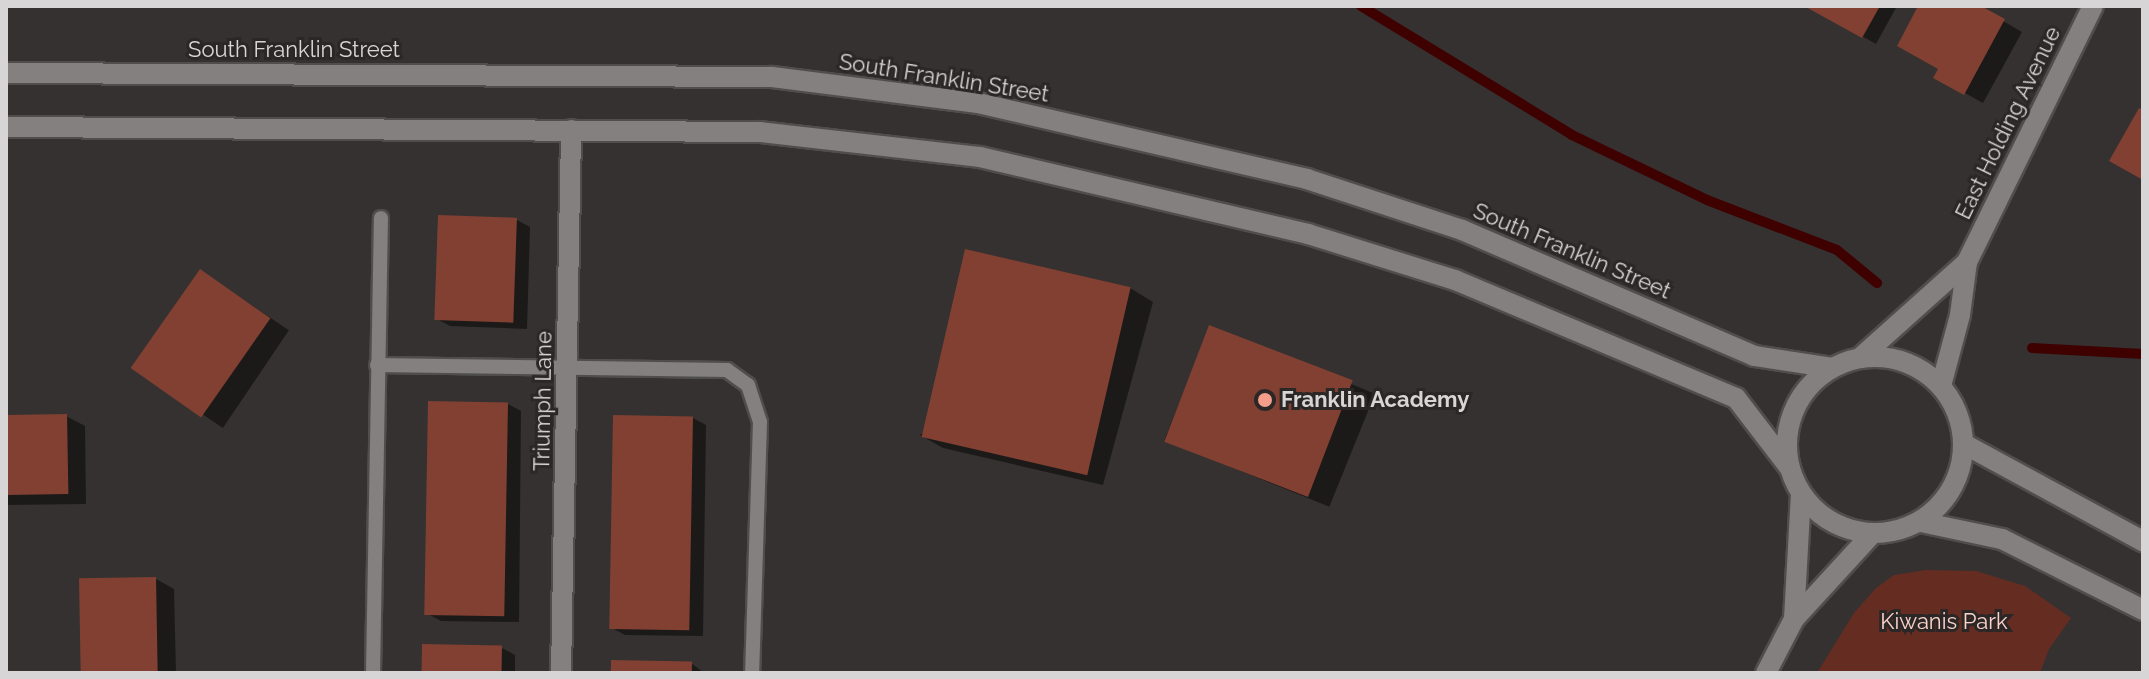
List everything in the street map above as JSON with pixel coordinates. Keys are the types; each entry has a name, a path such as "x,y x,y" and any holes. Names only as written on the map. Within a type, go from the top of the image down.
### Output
{"street":[{"name":"East Holding Avenue","path":"1941,386 1960,315 1967,262 2093,6"},
{"name":"South Franklin Street","path":"6,73 772,77 978,103 1307,179 1462,230 1754,356 1832,368"},
{"path":"6,127 760,132 980,157 1308,234 1455,280 1736,398 1789,467 1801,494 1843,530 1872,534 1921,522 2002,539 2143,610"},
{"name":"Triumph Lane","path":"561,673 571,130"},
{"name":"East Holding Avenue","path":"1860,358 1967,262"},
{"path":"1789,467 1787,438 1794,410 1810,386 1832,368 1860,358 1889,357 1919,365 1941,386 1958,413 1964,444 1959,475 1944,502 1921,522"},
{"path":"1964,444 2143,541"},
{"path":"1794,619 1801,494"},
{"path":"1766,673 1794,619 1872,534"}],"lane":[{"path":"373,673 381,218"},
{"path":"377,365 727,370 748,385 760,422 752,673"}],"green space":[{"name":"Kiwanis Park","path":"1926,570 1976,571 2025,586 2071,618 2049,649 2040,673 1817,673 1854,613 1876,588 1894,575"}],"building":[{"path":"1804,6 1880,6 1862,38"},
{"path":"1918,6 1981,6 2005,19 1964,95 1933,78 1938,69 1897,46"},
{"path":"2139,108 2143,110 2143,180 2109,161"},
{"path":"438,215 517,218 513,323 434,320"},
{"path":"965,249 1131,287 1087,475 922,437"},
{"path":"200,269 270,318 201,417 131,368"},
{"path":"1209,325 1353,380 1308,497 1164,442"},
{"path":"428,401 508,402 504,616 424,615"},
{"path":"67,414 68,494 7,495 6,415"},
{"path":"613,415 693,416 689,630 609,629"},
{"path":"156,577 158,673 81,673 79,578"},
{"path":"422,644 502,645 502,673 421,673"},
{"path":"611,660 692,661 692,673 611,673"}],"waterway":[{"path":"1361,6 1572,135 1707,200 1837,250 1877,283"},
{"path":"2032,348 2143,354"}],"place":[{"name":"Franklin Academy","path":"1265,400"}]}
